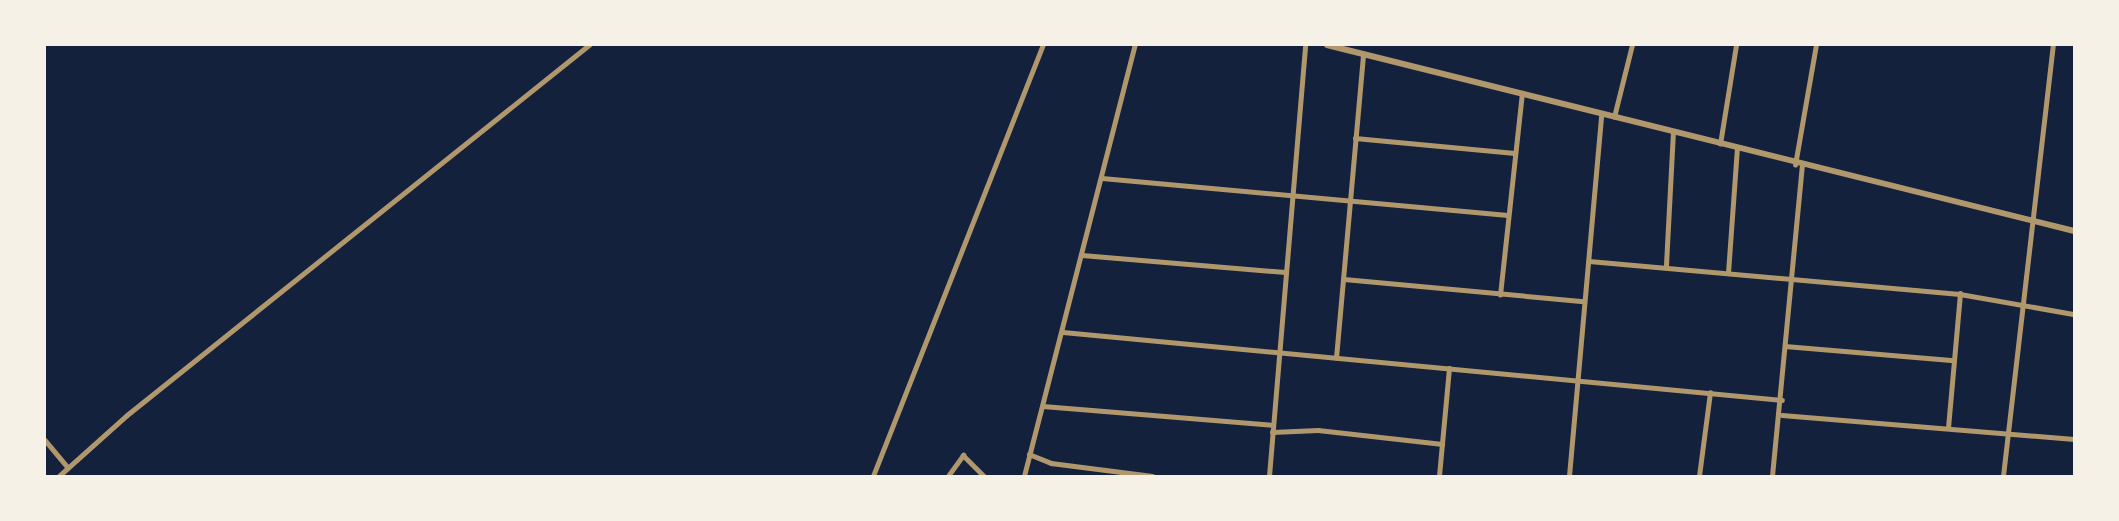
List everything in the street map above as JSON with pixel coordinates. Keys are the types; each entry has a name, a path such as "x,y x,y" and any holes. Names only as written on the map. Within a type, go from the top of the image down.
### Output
{"street":[{"path":"59,476 589,45"},
{"path":"873,476 1043,45"},
{"path":"1024,476 1063,332 1135,45"},
{"path":"1269,476 1276,353 1293,196 1305,45"},
{"path":"1327,45 1737,148 1795,165 2074,231"},
{"path":"1614,117 1632,45"},
{"path":"1720,144 1736,45"},
{"path":"1795,165 1816,45"},
{"path":"2003,476 2053,45"},
{"path":"1336,358 1363,55"},
{"path":"1500,295 1522,93"},
{"path":"1569,476 1575,380 1588,261 1600,114"},
{"path":"1666,265 1672,132"},
{"path":"1355,138 1514,153"},
{"path":"1728,273 1737,148"},
{"path":"1772,476 1782,415 1785,346 1803,166"},
{"path":"1102,177 1507,215"},
{"path":"1082,255 1285,272"},
{"path":"1588,261 1666,265 1728,273 1960,294 2024,303 2074,314"},
{"path":"1344,279 1583,301"},
{"path":"1948,428 1960,294"},
{"path":"1063,332 1782,400"},
{"path":"1785,346 1953,360"},
{"path":"1439,476 1449,368"},
{"path":"1699,476 1710,393"},
{"path":"1043,406 1272,425"},
{"path":"1782,415 2074,439"},
{"path":"1272,432 1318,430 1442,444"},
{"path":"45,440 68,467"},
{"path":"1029,454 1052,464 1152,476"},
{"path":"948,476 963,455 984,476"}]}
